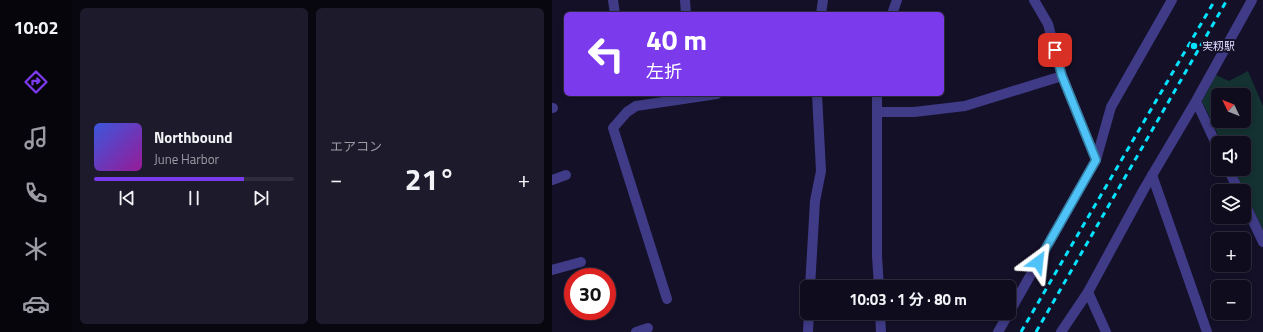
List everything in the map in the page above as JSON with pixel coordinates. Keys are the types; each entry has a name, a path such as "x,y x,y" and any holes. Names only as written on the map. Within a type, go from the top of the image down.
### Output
{"street":[{"path":"613,0 615,12"},
{"path":"685,0 686,12"},
{"path":"821,12 823,0"},
{"path":"893,12 897,0"},
{"path":"1034,0 1048,24 1062,76 1096,160"},
{"path":"1016,301 1096,160 1111,107 1172,0"},
{"path":"1061,332 1088,292 1152,175 1196,101 1252,0"},
{"path":"878,112 914,112 965,106 1062,76"},
{"path":"667,299 613,128 627,112 636,106 704,96"},
{"path":"810,280 815,201 821,171 817,96"},
{"path":"877,96 877,256 879,280"},
{"path":"1196,101 1212,136"},
{"path":"552,180 566,175"},
{"path":"1152,175 1206,332"},
{"path":"1251,217 1263,242"},
{"path":"552,270 581,262"},
{"path":"1088,292 1106,332"},
{"path":"808,332 809,320"},
{"path":"879,331 880,320"},
{"path":"998,332 1005,320"},
{"path":"636,332 648,328"}],"green space":[{"path":"1248,71 1263,106 1263,230 1251,205 1251,184 1241,184 1237,176 1251,176 1251,136 1219,136 1215,128 1251,128 1251,88 1211,88 1211,120 1202,101 1216,75 1229,81"}],"railway":[{"path":"1021,332 1215,0"},
{"path":"1036,332 1227,0"}],"place":[{"name":"実籾駅","path":"1194,46"}],"route":[{"path":"1038,262 1096,160 1062,76 1055,50"}]}
